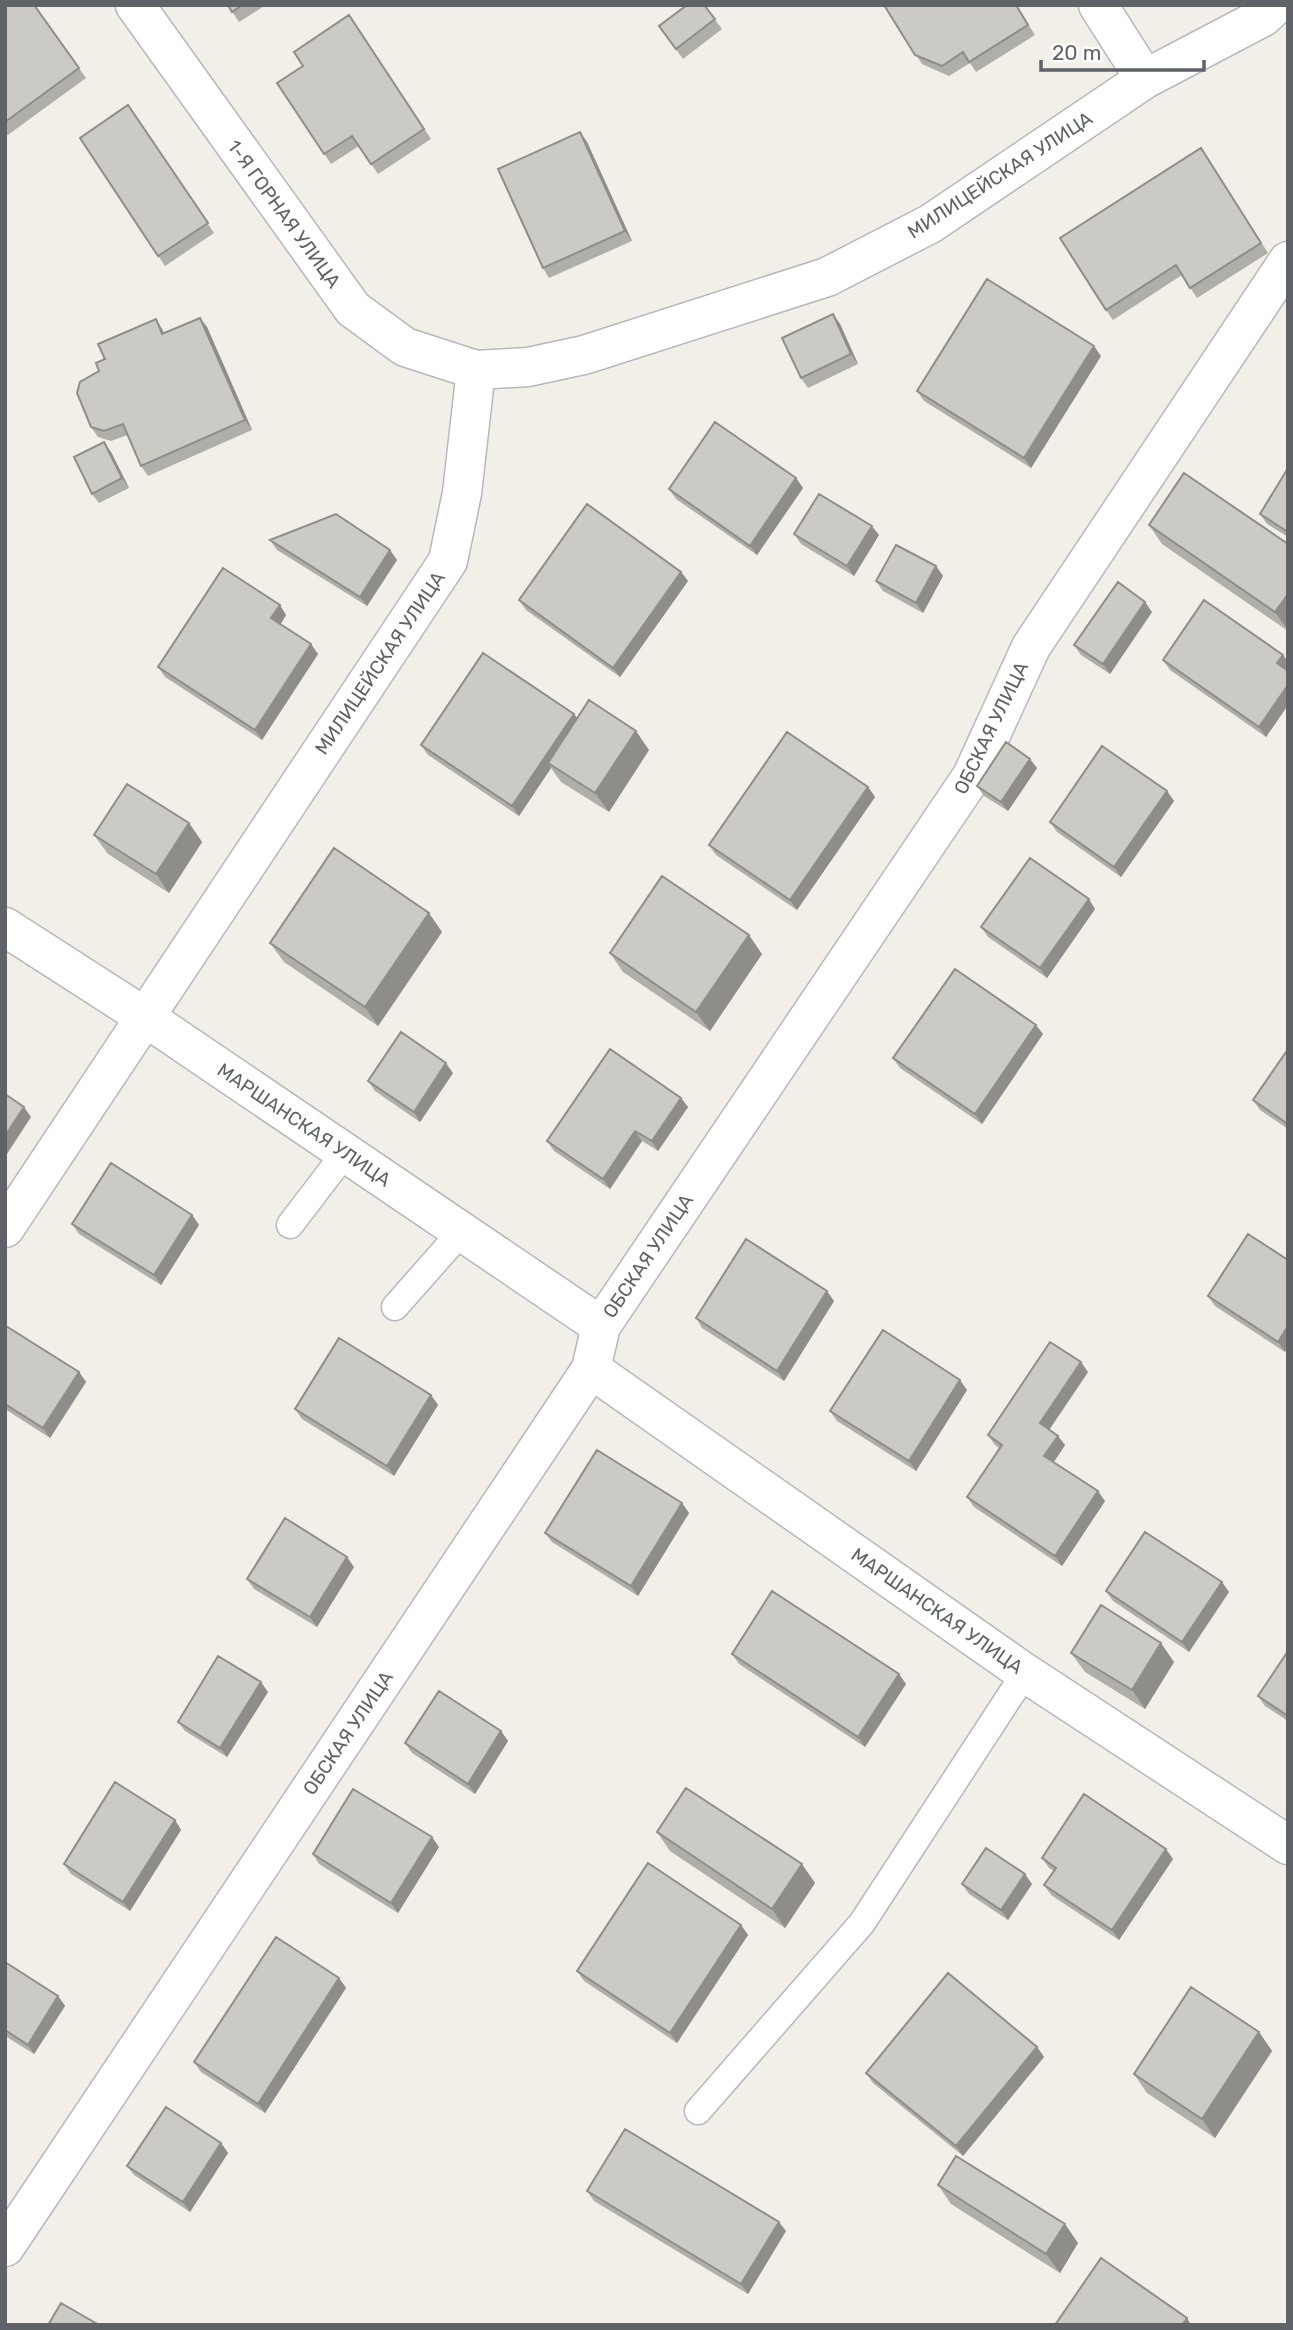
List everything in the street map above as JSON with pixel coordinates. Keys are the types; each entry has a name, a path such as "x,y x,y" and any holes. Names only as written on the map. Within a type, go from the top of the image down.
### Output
{"street":[{"name":"1-Я ГОРНАЯ УЛИЦА","path":"135,5 353,309 405,347 476,370"},
{"path":"1098,5 1145,79"},
{"name":"МИЛИЦЕЙСКАЯ УЛИЦА","path":"5,1228 448,561 462,493 476,370 528,367 584,355 827,277 930,224 1145,79 1276,15"},
{"name":"ОБСКАЯ УЛИЦА","path":"5,2247 590,1369 601,1325 972,776 1031,647 1288,261"},
{"name":"МАРШАНСКАЯ УЛИЦА","path":"5,927 145,1017 601,1325"},
{"name":"МАРШАНСКАЯ УЛИЦА","path":"590,1369 1025,1673 1288,1845"}],"lane":[{"path":"290,1226 345,1153"},
{"path":"395,1307 461,1231"},
{"path":"698,2111 862,1923 1025,1673"}],"building":[{"path":"5,5 34,5 79,68 5,122"},
{"path":"228,5 242,5 232,12"},
{"path":"687,5 704,5 715,19 676,49 659,26"},
{"path":"884,5 1016,5 1028,25 969,62 963,52 942,66 915,55"},
{"path":"349,15 424,129 371,164 352,136 324,154 277,83 303,66 294,52"},
{"path":"128,105 208,223 158,256 80,138"},
{"path":"580,132 625,231 543,268 498,169"},
{"path":"1201,148 1261,243 1190,288 1176,265 1106,310 1060,238"},
{"path":"987,279 1094,346 1024,458 917,391"},
{"path":"833,314 851,354 801,378 782,338"},
{"path":"200,318 245,420 141,466 123,424 104,431 91,427 77,393 80,382 99,371 96,363 105,359 98,344 156,319 162,334"},
{"path":"715,422 796,478 750,546 669,489"},
{"path":"104,442 122,478 92,494 74,457"},
{"path":"1288,468 1288,532 1260,514"},
{"path":"1184,473 1288,544 1288,594 1275,612 1149,525"},
{"path":"819,494 872,526 847,566 794,534"},
{"path":"587,504 681,572 613,668 519,600"},
{"path":"336,514 390,550 360,597 270,540"},
{"path":"896,545 936,566 916,603 876,581"},
{"path":"223,568 280,605 271,618 311,644 255,730 158,667"},
{"path":"1118,582 1145,602 1103,664 1074,645"},
{"path":"1204,600 1283,655 1277,663 1288,671 1288,685 1259,727 1163,660"},
{"path":"483,653 574,714 512,806 421,745"},
{"path":"589,700 636,731 595,793 548,763"},
{"path":"787,732 868,787 790,900 709,845"},
{"path":"1006,742 1030,759 1001,802 977,786"},
{"path":"1102,746 1167,791 1114,867 1050,822"},
{"path":"127,784 189,823 156,874 94,835"},
{"path":"334,848 429,913 365,1007 270,943"},
{"path":"1030,858 1089,899 1040,968 981,927"},
{"path":"662,876 749,935 696,1012 610,953"},
{"path":"955,969 1036,1025 975,1114 893,1058"},
{"path":"401,1032 446,1063 414,1112 368,1081"},
{"path":"610,1049 681,1098 652,1141 635,1131 603,1179 547,1141"},
{"path":"1286,1052 1288,1053 1288,1124 1253,1100"},
{"path":"5,1094 24,1107 5,1136"},
{"path":"111,1163 192,1215 154,1275 72,1224"},
{"path":"1248,1234 1288,1260 1288,1326 1278,1342 1208,1296"},
{"path":"746,1239 827,1291 777,1371 696,1318"},
{"path":"6,1326 79,1372 43,1428 5,1404"},
{"path":"883,1330 960,1380 909,1461 830,1411"},
{"path":"339,1338 431,1395 387,1466 295,1409"},
{"path":"1050,1342 1081,1362 1040,1423 1058,1436 1044,1456 1098,1491 1055,1556 967,1497 1002,1445 988,1435"},
{"path":"597,1450 682,1503 631,1586 545,1533"},
{"path":"285,1518 347,1557 310,1617 247,1579"},
{"path":"1145,1532 1222,1582 1182,1642 1106,1591"},
{"path":"772,1591 899,1674 858,1737 732,1654"},
{"path":"1101,1605 1161,1643 1132,1690 1071,1653"},
{"path":"1288,1651 1288,1716 1258,1696"},
{"path":"218,1656 261,1682 220,1748 178,1722"},
{"path":"439,1691 501,1731 468,1784 405,1743"},
{"path":"115,1782 175,1820 123,1902 64,1864"},
{"path":"686,1788 802,1864 772,1909 657,1832"},
{"path":"353,1789 432,1837 391,1903 313,1854"},
{"path":"1084,1794 1166,1849 1112,1930 1044,1885 1056,1868 1042,1858"},
{"path":"986,1848 1025,1874 1001,1910 962,1884"},
{"path":"648,1863 741,1925 670,2033 577,1971"},
{"path":"276,1937 339,1978 258,2104 194,2062"},
{"path":"5,1962 58,1996 28,2045 5,2030"},
{"path":"948,1973 1037,2047 956,2146 866,2073"},
{"path":"1191,1987 1259,2032 1202,2119 1134,2074"},
{"path":"166,2107 221,2143 183,2202 127,2166"},
{"path":"625,2129 779,2222 741,2284 587,2191"},
{"path":"956,2156 1065,2224 1046,2254 938,2185"},
{"path":"1101,2258 1187,2318 1182,2325 1055,2325"},
{"path":"61,2303 99,2325 48,2325"}]}
